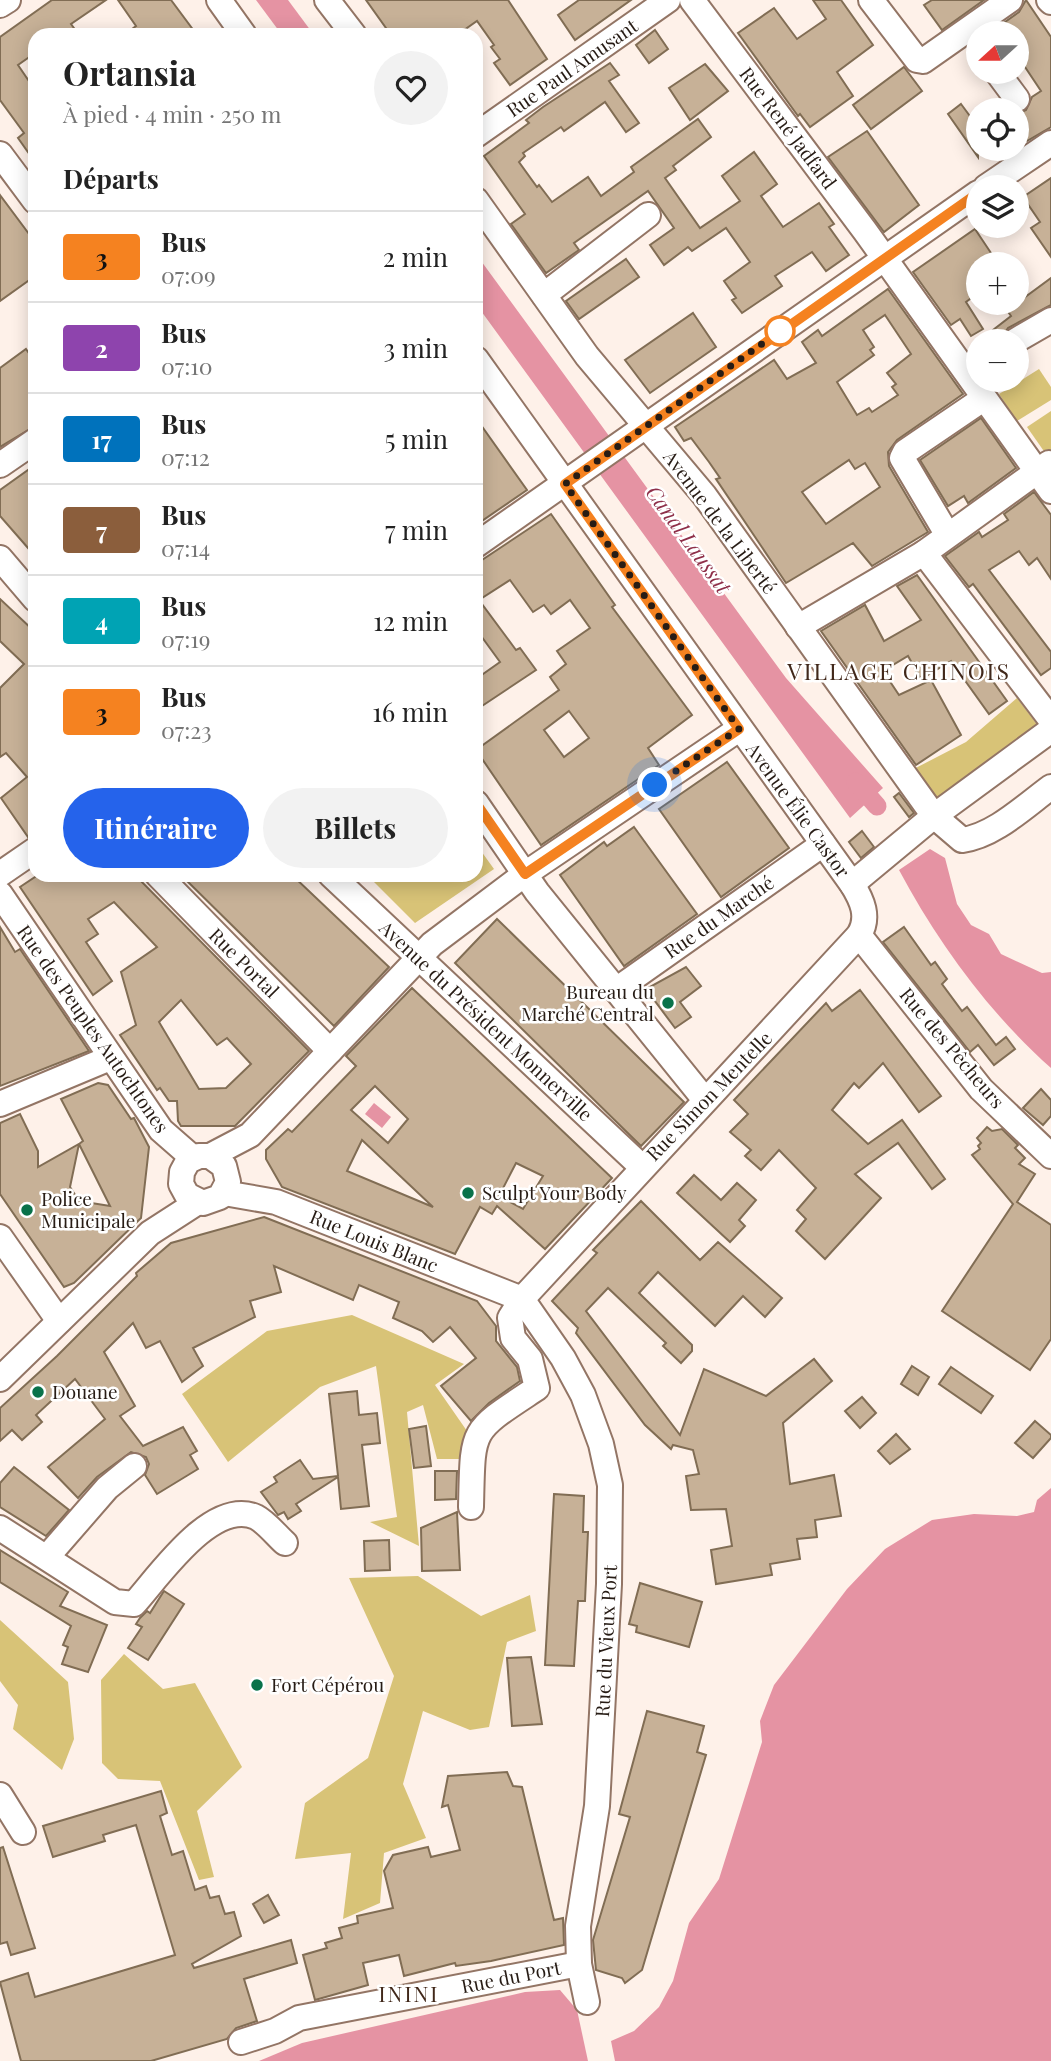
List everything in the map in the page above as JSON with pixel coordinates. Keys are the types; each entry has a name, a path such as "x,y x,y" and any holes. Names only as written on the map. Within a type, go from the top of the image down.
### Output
{"street":[{"path":"0,5 8,0"},
{"path":"219,0 239,28"},
{"path":"327,0 349,28"},
{"name":"Rue Paul Amusant","path":"483,130 668,0"},
{"name":"Rue René Jadfard","path":"692,0 884,257 966,362"},
{"path":"870,0 917,60 930,59 966,41"},
{"path":"990,21 1010,0"},
{"path":"1004,175 1051,143"},
{"path":"0,154 28,192"},
{"path":"483,540 966,201"},
{"name":"Avenue de la Liberté","path":"483,210 641,430 705,495 934,816 962,840 972,839 1051,787"},
{"path":"544,295 648,215"},
{"path":"1029,333 1051,320"},
{"name":"Avenue Élie Castor","path":"483,368 573,478 739,729 852,884"},
{"name":"Rue René Jadfard","path":"981,392 984,399 1044,466 1051,491"},
{"path":"947,534 902,458 905,452 984,399"},
{"path":"0,465 28,446"},
{"path":"798,627 924,554 947,534 1044,466"},
{"path":"924,554 1051,720"},
{"path":"0,558 28,590"},
{"path":"202,1157 220,1161 227,1171 228,1182 224,1193 209,1203 198,1202 187,1195 181,1184 184,1166 202,1157 250,1135 432,944 525,874 739,729"},
{"path":"859,935 865,915 852,884 934,816 1051,730"},
{"path":"483,813 525,874 705,1100"},
{"name":"Rue du Marché","path":"616,990 823,844"},
{"path":"0,874 28,855"},
{"name":"Rue Portal","path":"165,882 330,1051"},
{"name":"Avenue du Président Monnerville","path":"338,882 642,1167"},
{"name":"Rue des Peuples Autochtones","path":"0,894 161,1130 202,1157"},
{"name":"Rue Simon Mentelle","path":"522,1299 859,935"},
{"name":"Rue des Pêcheurs","path":"859,935 981,1090 1051,1156"},
{"path":"0,1104 110,1058"},
{"name":"Rue Louis Blanc","path":"224,1193 276,1202 522,1299"},
{"path":"0,1379 150,1233 198,1202"},
{"path":"0,1237 59,1321"},
{"path":"471,1507 472,1448 479,1429 537,1388 530,1359 513,1338 510,1318 522,1299"},
{"name":"Rue du Vieux Port","path":"522,1299 563,1357 583,1395 601,1444 610,1485 610,1571 600,1767 596,1819 578,1926 579,1964 587,2003"},
{"path":"47,1557 107,1488 134,1466"},
{"path":"0,1528 115,1602 134,1604 212,1522 232,1514 257,1517 285,1543"},
{"path":"0,1795 23,1832"},
{"name":"Rue du Port","path":"241,2042 275,2031 299,2018 579,1964"}],"shaded area":[{"path":"256,0 288,0 309,28 277,28"},
{"path":"483,264 786,678 883,788 850,818 483,314"},
{"path":"1039,369 1051,387 1051,400 1017,421 999,394 1029,392 1029,375"},
{"path":"1051,411 1051,455 1048,457 1027,427"},
{"path":"1017,698 1042,731 933,808 908,772 966,742"},
{"path":"930,849 945,858 957,904 971,925 989,934 1001,954 1042,973 1051,972 1051,1068 1028,1047 966,976 930,924 899,870"},
{"path":"483,854 494,869 483,877"},
{"path":"374,882 475,882 415,923"},
{"path":"374,1103 391,1117 382,1128 365,1114"},
{"path":"352,1315 464,1364 435,1385 467,1431 460,1459 437,1459 423,1405 407,1412 419,1546 370,1522 397,1517 376,1366 320,1387 228,1462 182,1394 267,1331"},
{"path":"1051,1488 1051,2061 615,2061 611,2041 634,2031 659,2007 673,1981 689,1923 719,1879 762,1742 760,1721 774,1685 847,1589 885,1549 932,1520 974,1514 1017,1516 1034,1512 1037,1500"},
{"path":"418,1576 481,1616 530,1595 536,1631 507,1642 489,1727 470,1730 423,1711 403,1784 426,1838 384,1853 380,1903 343,1919 351,1853 295,1859 305,1803 368,1758 394,1676 349,1578"},
{"path":"0,1620 68,1682 74,1739 62,1770 13,1729 18,1705 0,1681"},
{"path":"124,1654 163,1689 195,1683 242,1767 197,1811 214,1877 199,1880 160,1781 118,1779 102,1763 101,1680"},
{"path":"560,1990 577,2010 588,2061 259,2061 302,2043 525,1992"}],"building":[{"path":"52,0 106,0 71,24 74,28 28,28 28,58 18,65 28,80 28,152 18,138 24,133 0,100 0,37"},
{"path":"118,0 171,0 192,28 133,28 136,26"},
{"path":"366,0 508,0 547,59 510,85 494,63 500,59 491,47 494,45 477,21 467,28 386,28"},
{"path":"579,0 631,0 575,40 558,15"},
{"path":"813,0 841,0 873,45 837,72 853,96 810,127 800,114 798,116 738,33 774,8 797,39 826,19"},
{"path":"932,0 984,0 942,30 924,5"},
{"path":"1026,0 1051,37 1051,127 1029,140 1029,104 1032,97 1041,91 1029,73 1029,21 1006,21 1019,12"},
{"path":"655,30 668,49 649,63 636,45"},
{"path":"610,63 619,75 609,81 639,123 626,132 605,102 564,131 561,127 523,153 525,156 519,162 552,202 588,177 601,196 634,172 631,167 698,119 711,137 673,166 676,170 665,178 700,228 740,201 722,176 754,152 777,184 761,196 783,227 819,203 834,224 829,227 849,255 826,271 812,252 775,276 782,286 742,313 732,300 736,298 724,281 750,262 726,228 692,251 688,247 664,265 650,245 674,228 648,191 574,243 579,250 546,273 511,224 525,214 484,156 529,123 526,120 543,107"},
{"path":"705,64 728,91 690,120 669,88"},
{"path":"904,67 922,91 871,129 853,105"},
{"path":"961,104 966,111 966,140 948,114"},
{"path":"867,131 919,205 884,232 828,157"},
{"path":"1051,178 1051,257 1031,228 1040,222 1029,206 1029,193"},
{"path":"0,195 28,233 28,281 0,301"},
{"path":"966,235 966,238 981,238 990,252 966,252 966,315 974,315 983,329 966,329 960,319 951,325 913,272"},
{"path":"626,259 639,277 579,319 566,301"},
{"path":"1051,278 1051,305 1007,329 994,329 1010,315 1029,315 1029,294"},
{"path":"888,289 963,394 897,440 888,452 889,466 928,532 872,566 853,543 786,583 716,479 720,478 709,462 691,438 684,441 675,427 774,360 787,379 816,363 802,342 818,330 822,336","holes":["885,315 911,354 887,373 896,384 892,387 898,395 872,412 869,408 857,415 837,382 874,355 870,350 874,347 863,330","849,460 855,469 865,463 880,487 826,524 802,492"]},
{"path":"693,313 716,347 650,393 625,360"},
{"path":"26,349 28,352 28,430 0,447 0,368"},
{"path":"981,418 1016,468 968,503 964,496 948,506 920,460"},
{"path":"483,428 527,490 483,520"},
{"path":"28,470 28,548 0,516 0,490"},
{"path":"1034,492 1051,515 1051,579 1037,558 1029,565 1019,551 989,570 1051,652 1051,668 1041,675 973,584 969,587 945,556 979,532 982,537 1008,520 1004,514"},
{"path":"551,514 615,605 612,607 692,715 648,748 659,765 541,845 483,760 483,745 559,690 550,677 566,664 557,651 590,628 570,600 551,614 544,605 533,612 510,580 483,597 483,559","holes":["569,711 589,738 564,757 544,730"]},
{"path":"917,575 1007,701 989,714 951,661 921,679 908,656 883,671 899,695 931,680 961,735 916,765 821,631 865,605 884,641 921,620 897,586"},
{"path":"0,599 28,625 28,837 1,798 27,777 6,753 0,757 0,688 24,664 0,641"},
{"path":"483,605 516,650 520,648 536,670 483,705 483,674 500,662 483,639"},
{"path":"727,762 789,848 721,897 659,809"},
{"path":"899,793 914,813 909,817 894,797"},
{"path":"634,827 697,914 624,966 560,875 604,842 607,846"},
{"path":"862,831 874,847 861,858 849,842"},
{"path":"28,882 142,882 309,1051 235,1126 181,1126 178,1121 177,1101 169,1101 160,1088 157,1090 120,1035 136,1025 121,972 157,947 114,902 88,919 98,934 86,942 112,981 93,995 20,887","holes":["181,1000 217,1045 227,1038 251,1064 226,1088 199,1089 159,1022"]},
{"path":"188,882 299,882 389,967 334,1026"},
{"path":"497,919 684,1102 641,1146 455,963"},
{"path":"0,927 15,952 20,949 89,1051 0,1086"},
{"path":"904,927 931,965 935,962 947,979 942,984 962,1011 967,1007 996,1045 1006,1037 1015,1049 994,1065 978,1045 970,1052 883,942"},
{"path":"686,967 701,986 680,1002 691,1017 675,1028 646,989"},
{"path":"412,988 612,1178 545,1249 497,1206 492,1214 480,1207 455,1254 282,1187 266,1159 266,1150 288,1129 292,1132 356,1066 346,1056","holes":["375,1086 408,1119 388,1143 351,1110","362,1140 433,1207 347,1171","516,1163 543,1176 523,1209 499,1196"]},
{"path":"860,990 941,1096 919,1112 883,1063 859,1088 854,1083 832,1110 868,1144 902,1120 945,1179 932,1189 898,1143 855,1174 881,1198 825,1259 796,1231 806,1219 797,1210 816,1188 779,1150 761,1170 745,1156 751,1150 730,1132 748,1114 734,1100 826,1003 832,1011"},
{"path":"98,1083 108,1085 131,1119 134,1118 149,1147 141,1218 74,1283 64,1287 0,1194 0,1123 20,1114 38,1151 38,1167 83,1141 61,1099","holes":["79,1144 110,1206 79,1201 70,1187"]},
{"path":"1041,1089 1051,1100 1051,1116 1043,1125 1023,1108"},
{"path":"987,1127 992,1131 1002,1129 1018,1145 1015,1148 1025,1158 1019,1164 1035,1174 1017,1202 1051,1225 1051,1339 1030,1370 942,1311 1013,1204 972,1155 980,1149 978,1146 981,1143 977,1138"},
{"path":"694,1175 721,1200 737,1183 756,1200 739,1220 745,1226 730,1242 677,1193"},
{"path":"641,1201 700,1260 718,1242 782,1298 765,1317 743,1296 715,1326 658,1272 639,1293 692,1345 692,1351 681,1363 663,1346 666,1343 608,1288 586,1311 680,1435 704,1369 766,1396 814,1359 832,1381 783,1423 790,1484 834,1475 841,1516 815,1520 817,1537 797,1539 800,1559 770,1564 772,1575 716,1584 711,1550 732,1546 726,1509 691,1510 686,1476 699,1474 693,1450 673,1445 671,1449 645,1425 576,1333 578,1328 552,1301 597,1253 593,1250"},
{"path":"264,1217 477,1301 496,1326 496,1341 517,1367 520,1381 489,1403 471,1421 441,1386 476,1358 450,1327 433,1342 422,1331 393,1318 399,1302 359,1285 353,1300 274,1266 281,1292 250,1301 255,1317 193,1348 203,1366 182,1382 160,1341 146,1348 133,1323 104,1352 135,1406 120,1416 143,1446 183,1427 197,1451 190,1455 198,1469 157,1494 145,1475 149,1464 146,1457 131,1452 97,1477 78,1498 48,1467 105,1419 75,1379 36,1415 42,1422 22,1440 12,1430 0,1441 0,1408 57,1356 137,1276 136,1273 171,1243"},
{"path":"912,1366 929,1377 918,1395 901,1384"},
{"path":"951,1367 993,1396 981,1413 939,1384"},
{"path":"357,1391 359,1415 377,1413 380,1443 362,1445 369,1506 341,1509 338,1477 296,1504 301,1511 288,1519 284,1512 278,1515 261,1492 277,1482 274,1477 300,1460 313,1479 338,1476 329,1394"},
{"path":"862,1397 876,1413 860,1428 845,1411"},
{"path":"1035,1421 1051,1438 1033,1458 1015,1443"},
{"path":"426,1426 431,1466 414,1468 409,1429"},
{"path":"896,1434 910,1449 890,1464 878,1451"},
{"path":"14,1467 69,1510 46,1536 0,1507 0,1483"},
{"path":"435,1471 457,1471 456,1499 435,1500"},
{"path":"554,1494 584,1496 583,1532 588,1532 585,1601 578,1601 574,1666 545,1665"},
{"path":"457,1512 460,1570 422,1571 421,1528"},
{"path":"389,1540 390,1570 365,1571 364,1541"},
{"path":"0,1550 68,1592 60,1606 107,1625 88,1672 62,1664 68,1647 63,1645 71,1626 0,1582"},
{"path":"640,1583 702,1602 689,1647 636,1632 637,1626 629,1624"},
{"path":"164,1591 184,1604 148,1660 128,1648 142,1627 136,1624 147,1611 150,1613"},
{"path":"531,1657 542,1724 512,1726 507,1658"},
{"path":"647,1711 704,1726 697,1752 706,1755 642,1970 625,1983 622,1978 596,1970 593,1940 630,1817 619,1814"},
{"path":"507,1772 513,1786 522,1787 554,1920 563,1918 564,1945 491,1961 456,1966 455,1963 404,1976 399,1955 363,1963 368,1985 315,2000 303,1955 327,1948 325,1943 342,1938 339,1928 358,1923 357,1916 393,1908 384,1871 393,1855 428,1847 431,1857 460,1850 448,1805 442,1807 448,1776"},
{"path":"161,1791 167,1813 160,1816 172,1855 183,1851 195,1890 206,1886 210,1898 219,1896 225,1914 234,1912 241,1936 192,1964 194,1968 291,1940 297,1963 244,1979 257,2021 236,2028 227,2039 151,2061 21,2061 0,1982 28,1973 35,1997 175,1955 136,1825 103,1835 105,1841 53,1857 43,1826"},
{"path":"3,1847 35,1948 11,1955 7,1942 0,1944 0,1848"},
{"path":"268,1895 279,1915 264,1923 253,1904"}],"waterway":[{"name":"Canal Laussat","path":"856,782 877,806"}],"bus line":[{"name":"3","path":"483,813 525,874 739,729 565,484 966,201"}],"place":[{"name":"Bureau du Marché Central","path":"668,1003"},
{"name":"Sculpt Your Body","path":"468,1193"},
{"name":"Police Municipale","path":"27,1210"},
{"name":"Douane","path":"38,1392"},
{"name":"Fort Cépérou","path":"257,1685"}],"district":[{"name":"VILLAGE CHINOIS","path":"899,672"},
{"name":"ININI","path":"409,1995"}],"route":[{"path":"655,785 739,729 565,484 780,331"}]}
